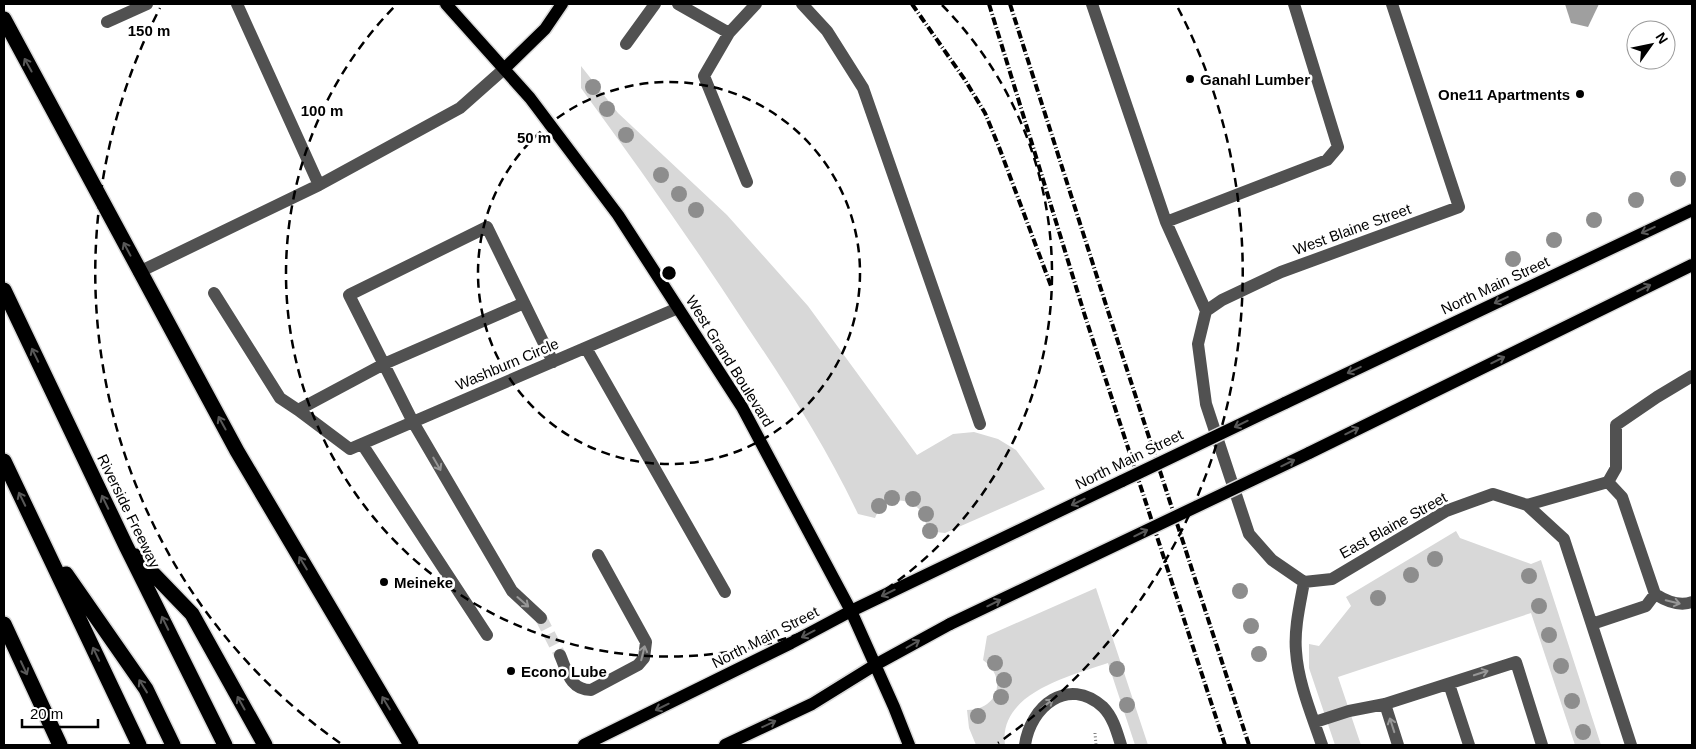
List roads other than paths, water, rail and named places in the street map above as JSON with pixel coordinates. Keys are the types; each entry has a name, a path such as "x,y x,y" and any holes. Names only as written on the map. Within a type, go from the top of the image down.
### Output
{"highway":[{"path":"4,19 237,451 411,745"},
{"name":"Riverside Freeway","path":"4,290 126,546 225,745"},
{"path":"4,461 139,745"},
{"path":"41,538 146,689 173,745"},
{"path":"126,546 192,614 265,745"},
{"path":"4,624 60,745"}],"main road":[{"name":"West Grand Boulevard","path":"446,4 530,98 618,215 742,407 851,611 909,745"},
{"path":"504,69 545,29 562,4"},
{"name":"North Main Street","path":"584,745 791,643 851,611 1692,210"},
{"path":"725,745 812,704 950,624 1309,453 1692,264"}],"street":[{"path":"107,22 147,4"},
{"path":"237,4 319,185"},
{"path":"626,44 655,4"},
{"path":"678,4 729,33"},
{"path":"746,182 704,76 729,33 756,4"},
{"path":"802,4 827,31 863,88 980,424"},
{"path":"1092,4 1166,222 1206,310 1198,344 1206,404 1249,534 1272,560 1304,582 1297,625 1296,650 1300,676 1322,745"},
{"path":"1166,222 1326,160 1338,147 1294,4"},
{"name":"West Blaine Street","path":"1206,310 1222,300 1281,272 1459,207 1392,4"},
{"path":"139,272 319,185 460,108 504,69"},
{"path":"541,618 512,591 413,422 350,295 487,227 553,362"},
{"path":"214,293 280,398 298,410 384,364 524,303"},
{"name":"Washburn Circle","path":"298,410 350,449 678,308"},
{"path":"586,348 725,592"},
{"path":"1527,505 1608,482 1616,468 1616,425 1692,376"},
{"path":"362,444 487,635"},
{"path":"1608,482 1622,497 1654,594 1667,602 1685,605 1692,602"},
{"name":"East Blaine Street","path":"1304,582 1332,579 1446,511 1494,494 1527,505 1564,539 1631,745"},
{"path":"560,655 571,680 577,687 583,690 591,690 599,686 638,665 644,658 646,642 598,555"},
{"path":"1592,624 1646,606 1654,594"},
{"path":"1314,722 1349,711 1385,704 1516,662 1542,745"},
{"path":"1449,684 1469,745"},
{"path":"1025,745 1027,732 1032,720 1042,707 1055,697 1067,695 1079,695 1094,700 1104,708 1115,725 1122,745"},
{"path":"1385,704 1398,745"}],"tunnel":[{"path":"541,618 560,655"}],"railway":[{"path":"912,4 965,80 985,113 1051,286"},
{"path":"989,4 1085,316 1225,745"},
{"path":"1010,4 1249,745"}],"place":[{"name":"Ganahl Lumber","path":"1190,79"},
{"name":"One11 Apartments","path":"1580,94"},
{"name":"Meineke","path":"384,582"},
{"name":"Econo Lube","path":"511,671"}]}
